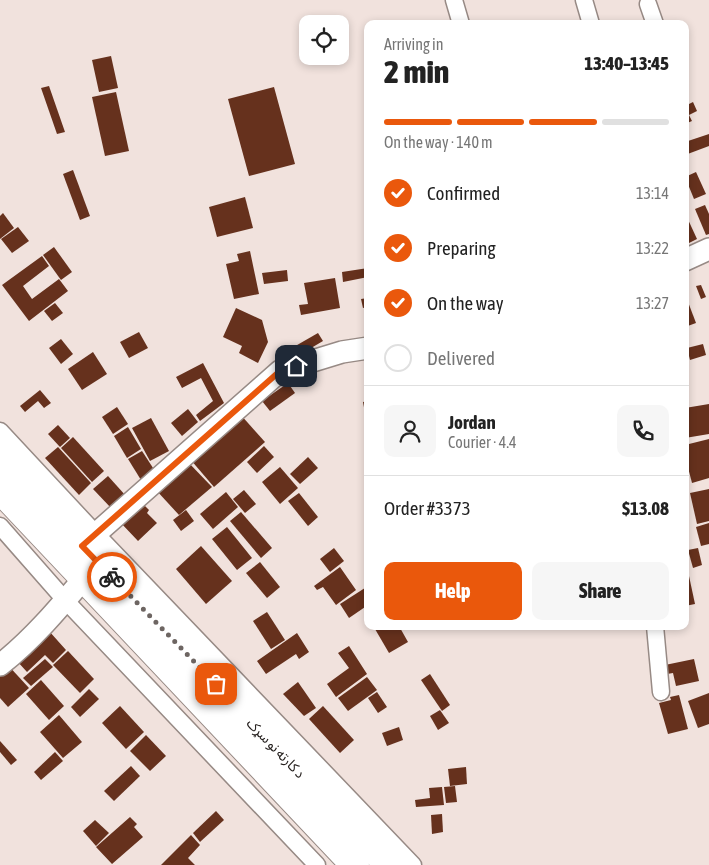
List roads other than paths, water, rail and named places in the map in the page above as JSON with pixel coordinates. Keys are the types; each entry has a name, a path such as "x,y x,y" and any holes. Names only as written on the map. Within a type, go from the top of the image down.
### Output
{"highway":[{"name":"د کارته نو سړک","path":"0,455 89,540 389,865"},
{"name":"د کارته نو سړک","path":"0,489 355,865"}],"street":[{"path":"454,0 460,20"},
{"path":"584,0 590,20"},
{"path":"648,4 654,20"},
{"path":"689,258 709,249"},
{"path":"89,540 280,371 342,352 364,349"},
{"path":"0,431 89,540 413,865"},
{"path":"0,526 65,600 316,865"},
{"path":"0,665 11,656 85,577"},
{"path":"655,630 661,692"}]}
